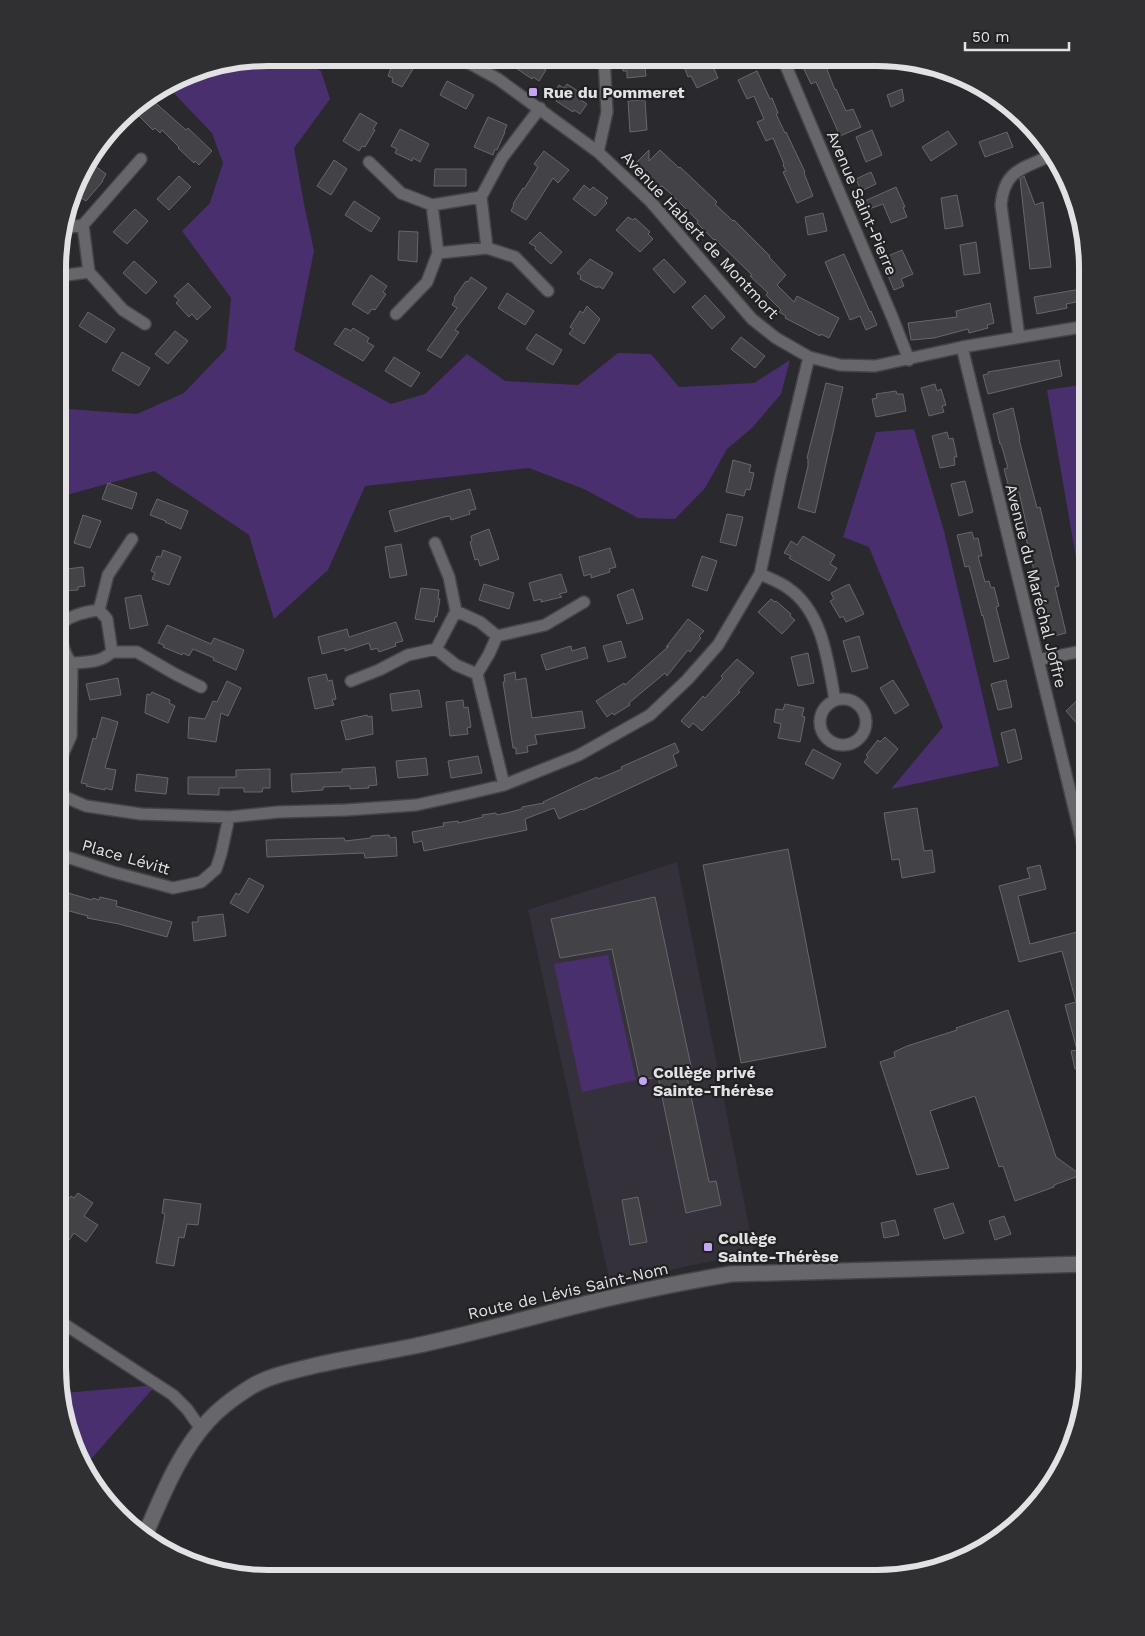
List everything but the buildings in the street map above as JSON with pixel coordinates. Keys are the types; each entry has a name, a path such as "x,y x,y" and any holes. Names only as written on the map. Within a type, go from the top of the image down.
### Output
{"street":[{"name":"Avenue Habert de Montmort","path":"474,66 498,79 540,108 598,152 650,201 752,319 776,338 809,358 840,365 875,366 962,347 1079,327"},
{"path":"598,152 607,112 604,66"},
{"name":"Avenue Saint-Pierre","path":"786,66 909,360"},
{"path":"487,248 481,197 502,158 540,108"},
{"path":"1019,337 1001,205 1002,192 1007,180 1015,172 1046,158"},
{"path":"70,227 83,225 141,159"},
{"path":"369,162 401,193 432,205 481,197"},
{"path":"396,314 427,282 438,253 432,205"},
{"path":"83,225 88,272 123,310 145,324"},
{"path":"438,253 487,248 515,257 548,291"},
{"path":"66,275 88,272"},
{"name":"Avenue du Maréchal Joffre","path":"962,347 1079,828"},
{"path":"66,797 86,806 141,814 229,817 278,812 416,805 504,784 579,755 650,715 687,680 718,644 760,574 780,474 809,358"},
{"path":"99,610 108,575 132,539"},
{"path":"435,543 449,577 456,611 436,649"},
{"path":"760,574 789,588 806,604 815,620 828,660 835,700"},
{"path":"497,636 545,625 584,602"},
{"path":"66,620 83,612 99,610"},
{"path":"99,610 107,619 112,652"},
{"path":"456,611 480,622 497,636"},
{"path":"497,636 477,674 504,784"},
{"path":"436,649 456,665 477,674"},
{"path":"351,681 379,670 408,655 436,649"},
{"path":"66,655 67,659 72,663 91,662 105,658 112,652 137,652 201,687"},
{"path":"1038,660 1079,652"},
{"path":"66,747 71,736 72,663"},
{"path":"835,700 850,700 856,704 865,716 864,730 855,742 840,745 833,743 827,738 820,725 820,717 824,710 828,704 835,700"},
{"name":"Place Lévitt","path":"66,857 113,872 173,888 201,882 216,869 229,817"},
{"name":"Route de Lévis Saint-Nom","path":"147,1530 171,1479 186,1451 201,1429 218,1412 248,1388 285,1373 410,1346 601,1300 693,1280 731,1274 774,1271 1079,1264"},
{"path":"66,1325 173,1394 187,1409 201,1429"}],"shaded area":[{"path":"310,66 321,71 330,99 294,148 314,251 294,350 391,404 425,394 467,354 505,381 578,385 618,353 651,354 679,387 754,383 790,360 781,394 752,428 727,449 705,488 675,519 638,518 584,489 529,468 365,486 328,570 274,619 249,535 154,471 66,495 66,410 137,414 184,393 226,349 231,298 182,231 210,203 223,163 212,133 172,91 216,73 242,68"},
{"path":"1079,385 1079,575 1047,390"},
{"path":"914,429 944,531 999,766 891,789 943,727 869,547 843,537 876,432"},
{"name":"Collège privé Sainte-Thérèse","path":"677,862 754,1252 610,1283 528,910"},
{"path":"608,955 636,1080 582,1092 554,964"},
{"path":"156,1385 89,1461 73,1420 68,1393"}],"place":[{"name":"Rue du Pommeret","path":"533,92"},
{"name":"Collège privé Sainte-Thérèse","path":"643,1081"},
{"name":"Collège Sainte-Thérèse","path":"708,1247"}]}
